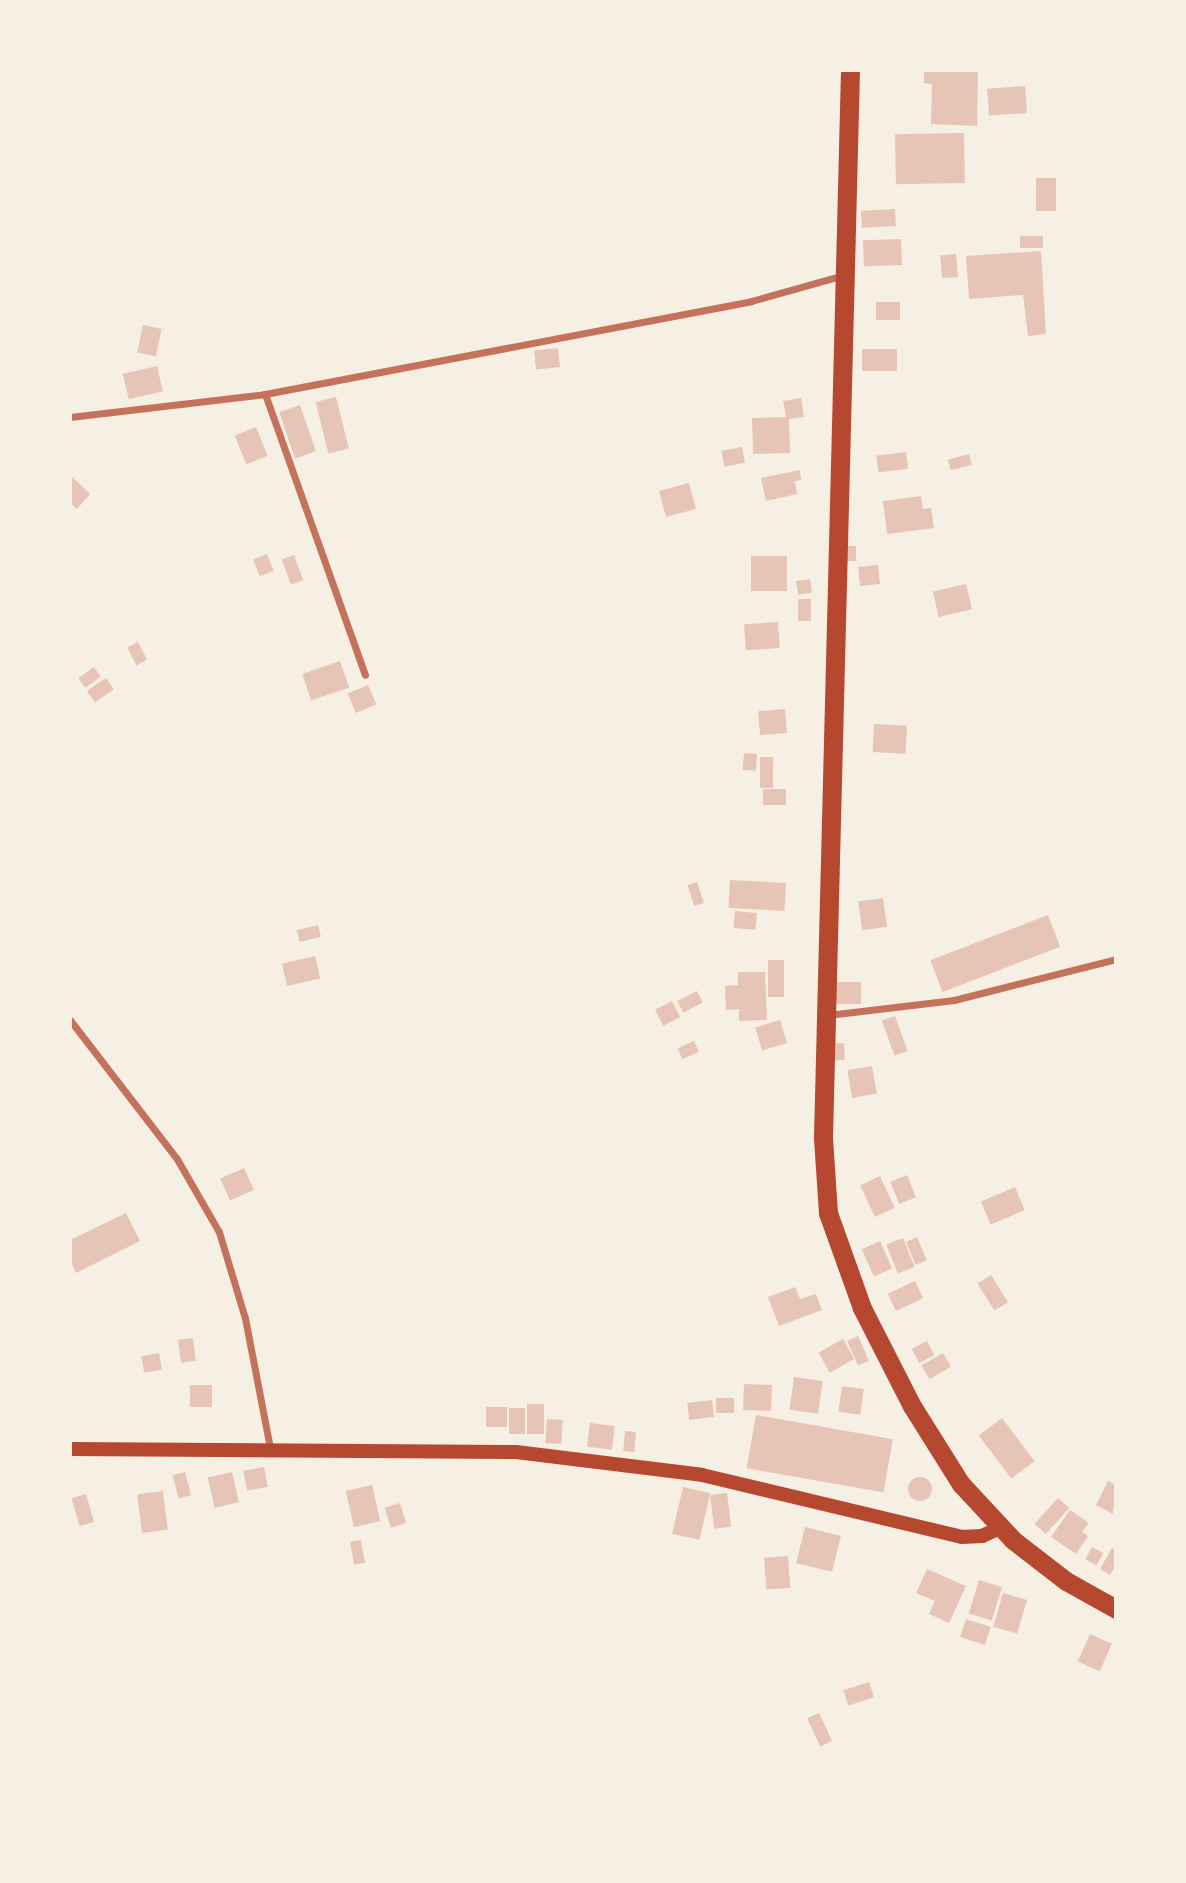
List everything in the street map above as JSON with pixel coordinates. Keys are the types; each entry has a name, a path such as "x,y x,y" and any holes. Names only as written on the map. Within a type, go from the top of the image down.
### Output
{"highway":[{"path":"850,70 824,1176 836,1245 862,1308 912,1406 961,1484 1000,1528 1066,1581 1116,1609"}],"main road":[{"path":"70,1449 270,1448 516,1452 583,1458 750,1485 962,1537 982,1536 1000,1528"}],"street":[{"path":"70,416 265,394 751,301 844,275"},
{"path":"265,394 365,675"},
{"path":"827,1015 954,1000 1116,959"},
{"path":"70,1020 177,1159 219,1232 245,1318 270,1448"}],"building":[{"path":"924,70 978,70 977,126 931,124 932,84 924,83"},
{"path":"1025,86 1027,113 989,116 987,89"},
{"path":"964,133 965,183 896,184 895,134"},
{"path":"1036,178 1056,178 1056,211 1036,211"},
{"path":"895,209 896,226 862,228 861,211"},
{"path":"1020,236 1043,236 1043,248 1020,248"},
{"path":"901,239 902,265 864,266 863,240"},
{"path":"1041,251 1046,334 1028,336 1023,295 969,299 966,256"},
{"path":"956,254 958,277 942,278 940,255"},
{"path":"876,302 900,302 900,320 876,320"},
{"path":"143,325 162,329 156,356 137,352"},
{"path":"558,348 560,367 536,369 534,351"},
{"path":"862,349 897,349 897,371 862,371"},
{"path":"157,366 163,391 129,399 123,374"},
{"path":"336,397 349,448 328,454 316,402"},
{"path":"801,398 804,417 789,419 790,453 753,454 752,418 786,417 783,401"},
{"path":"300,405 316,451 295,458 279,412"},
{"path":"256,427 268,456 246,464 235,436"},
{"path":"742,447 745,463 724,467 721,451"},
{"path":"906,452 908,469 878,473 876,456"},
{"path":"969,454 972,465 951,470 948,460"},
{"path":"800,470 801,480 795,481 797,494 766,501 761,478"},
{"path":"70,475 90,494 77,509 70,503"},
{"path":"689,483 696,509 666,517 659,491"},
{"path":"921,496 923,509 931,508 934,528 887,534 883,501"},
{"path":"841,546 856,546 856,561 841,561"},
{"path":"267,554 274,571 260,576 253,560"},
{"path":"294,555 303,580 291,585 282,559"},
{"path":"751,556 787,556 787,591 751,591"},
{"path":"878,565 880,584 860,586 858,567"},
{"path":"810,579 812,593 798,595 796,581"},
{"path":"966,584 972,609 939,617 933,592"},
{"path":"798,599 811,599 811,621 798,621"},
{"path":"778,622 780,648 746,650 744,624"},
{"path":"138,642 147,660 136,665 127,647"},
{"path":"340,661 349,687 311,700 302,674"},
{"path":"94,667 101,677 85,688 78,678"},
{"path":"106,678 114,690 95,702 87,691"},
{"path":"368,685 376,704 356,713 348,694"},
{"path":"785,709 787,733 760,735 758,711"},
{"path":"874,724 907,726 905,754 873,752"},
{"path":"744,753 757,754 756,771 743,770"},
{"path":"760,757 773,757 773,788 760,788"},
{"path":"763,789 786,789 786,805 763,805"},
{"path":"730,880 786,883 784,911 729,908"},
{"path":"697,882 704,903 694,906 687,885"},
{"path":"883,898 887,927 862,930 858,901"},
{"path":"735,911 757,913 755,930 734,928"},
{"path":"1048,915 1060,947 943,992 930,960"},
{"path":"318,925 321,937 300,942 297,930"},
{"path":"315,956 320,978 287,986 282,964"},
{"path":"768,960 784,960 784,997 768,997"},
{"path":"738,972 765,972 767,1020 739,1021 739,1009 726,1010 725,986 738,985"},
{"path":"836,982 861,982 861,1004 836,1004"},
{"path":"697,991 703,1003 683,1013 677,1001"},
{"path":"672,1001 680,1017 663,1026 655,1010"},
{"path":"895,1016 908,1051 894,1056 882,1021"},
{"path":"780,1020 787,1043 762,1051 755,1028"},
{"path":"694,1041 699,1052 682,1059 678,1048"},
{"path":"844,1043 845,1060 835,1061 834,1044"},
{"path":"872,1066 877,1094 852,1098 847,1070"},
{"path":"244,1168 254,1190 230,1201 220,1179"},
{"path":"907,1175 916,1197 899,1204 890,1182"},
{"path":"880,1176 895,1208 875,1217 860,1185"},
{"path":"1015,1187 1025,1210 991,1224 981,1201"},
{"path":"126,1213 140,1241 76,1273 70,1260 70,1240"},
{"path":"917,1237 927,1260 916,1265 906,1242"},
{"path":"903,1238 915,1267 898,1273 886,1245"},
{"path":"880,1241 892,1268 874,1277 862,1249"},
{"path":"991,1275 1008,1302 994,1311 977,1283"},
{"path":"915,1281 923,1298 896,1311 888,1294"},
{"path":"795,1287 800,1299 816,1294 822,1310 779,1326 768,1297"},
{"path":"858,1336 869,1361 858,1366 847,1341"},
{"path":"193,1338 196,1361 181,1363 178,1340"},
{"path":"843,1339 854,1359 830,1373 819,1353"},
{"path":"927,1341 934,1355 919,1363 912,1349"},
{"path":"159,1353 162,1370 144,1373 141,1356"},
{"path":"943,1353 951,1367 929,1379 921,1366"},
{"path":"794,1377 823,1381 818,1414 789,1410"},
{"path":"744,1384 772,1385 771,1411 743,1410"},
{"path":"190,1385 212,1385 212,1407 190,1407"},
{"path":"842,1386 864,1389 860,1415 838,1412"},
{"path":"716,1398 734,1398 734,1413 716,1413"},
{"path":"712,1400 714,1417 689,1420 687,1403"},
{"path":"527,1404 544,1404 544,1434 527,1434"},
{"path":"486,1407 507,1407 507,1427 486,1427"},
{"path":"509,1408 525,1408 525,1434 509,1434"},
{"path":"756,1415 893,1439 884,1492 747,1468"},
{"path":"1002,1418 1034,1461 1011,1479 979,1435"},
{"path":"547,1419 563,1420 561,1444 545,1443"},
{"path":"590,1423 615,1426 612,1450 587,1447"},
{"path":"625,1431 636,1432 634,1452 623,1451"},
{"path":"264,1467 268,1487 247,1491 243,1471"},
{"path":"185,1472 191,1495 179,1499 172,1475"},
{"path":"232,1472 239,1502 215,1508 208,1478"},
{"path":"920,1477 928,1481 932,1489 928,1497 920,1501 912,1497 908,1489 912,1481"},
{"path":"1108,1481 1116,1485 1113,1514 1096,1505"},
{"path":"372,1485 380,1521 354,1527 346,1491"},
{"path":"683,1487 710,1493 699,1540 672,1534"},
{"path":"163,1491 168,1530 142,1533 137,1494"},
{"path":"727,1493 731,1527 714,1529 710,1495"},
{"path":"86,1494 94,1522 80,1526 72,1498"},
{"path":"1058,1498 1069,1508 1046,1534 1035,1524"},
{"path":"400,1503 406,1523 391,1528 385,1508"},
{"path":"1070,1510 1089,1523 1082,1532 1088,1536 1076,1554 1051,1537"},
{"path":"805,1527 841,1536 832,1572 796,1563"},
{"path":"361,1540 365,1563 354,1565 350,1542"},
{"path":"1092,1547 1103,1553 1097,1566 1085,1559"},
{"path":"1112,1548 1116,1551 1116,1565 1110,1575 1100,1569"},
{"path":"788,1556 790,1588 766,1590 764,1558"},
{"path":"927,1569 966,1586 949,1623 929,1614 935,1601 916,1593"},
{"path":"979,1580 1002,1587 992,1620 969,1613"},
{"path":"1003,1593 1027,1600 1017,1634 993,1627"},
{"path":"966,1619 991,1627 985,1645 960,1637"},
{"path":"1090,1634 1112,1644 1100,1671 1078,1661"},
{"path":"869,1682 874,1697 848,1706 843,1690"},
{"path":"819,1713 832,1741 820,1747 807,1718"}]}
